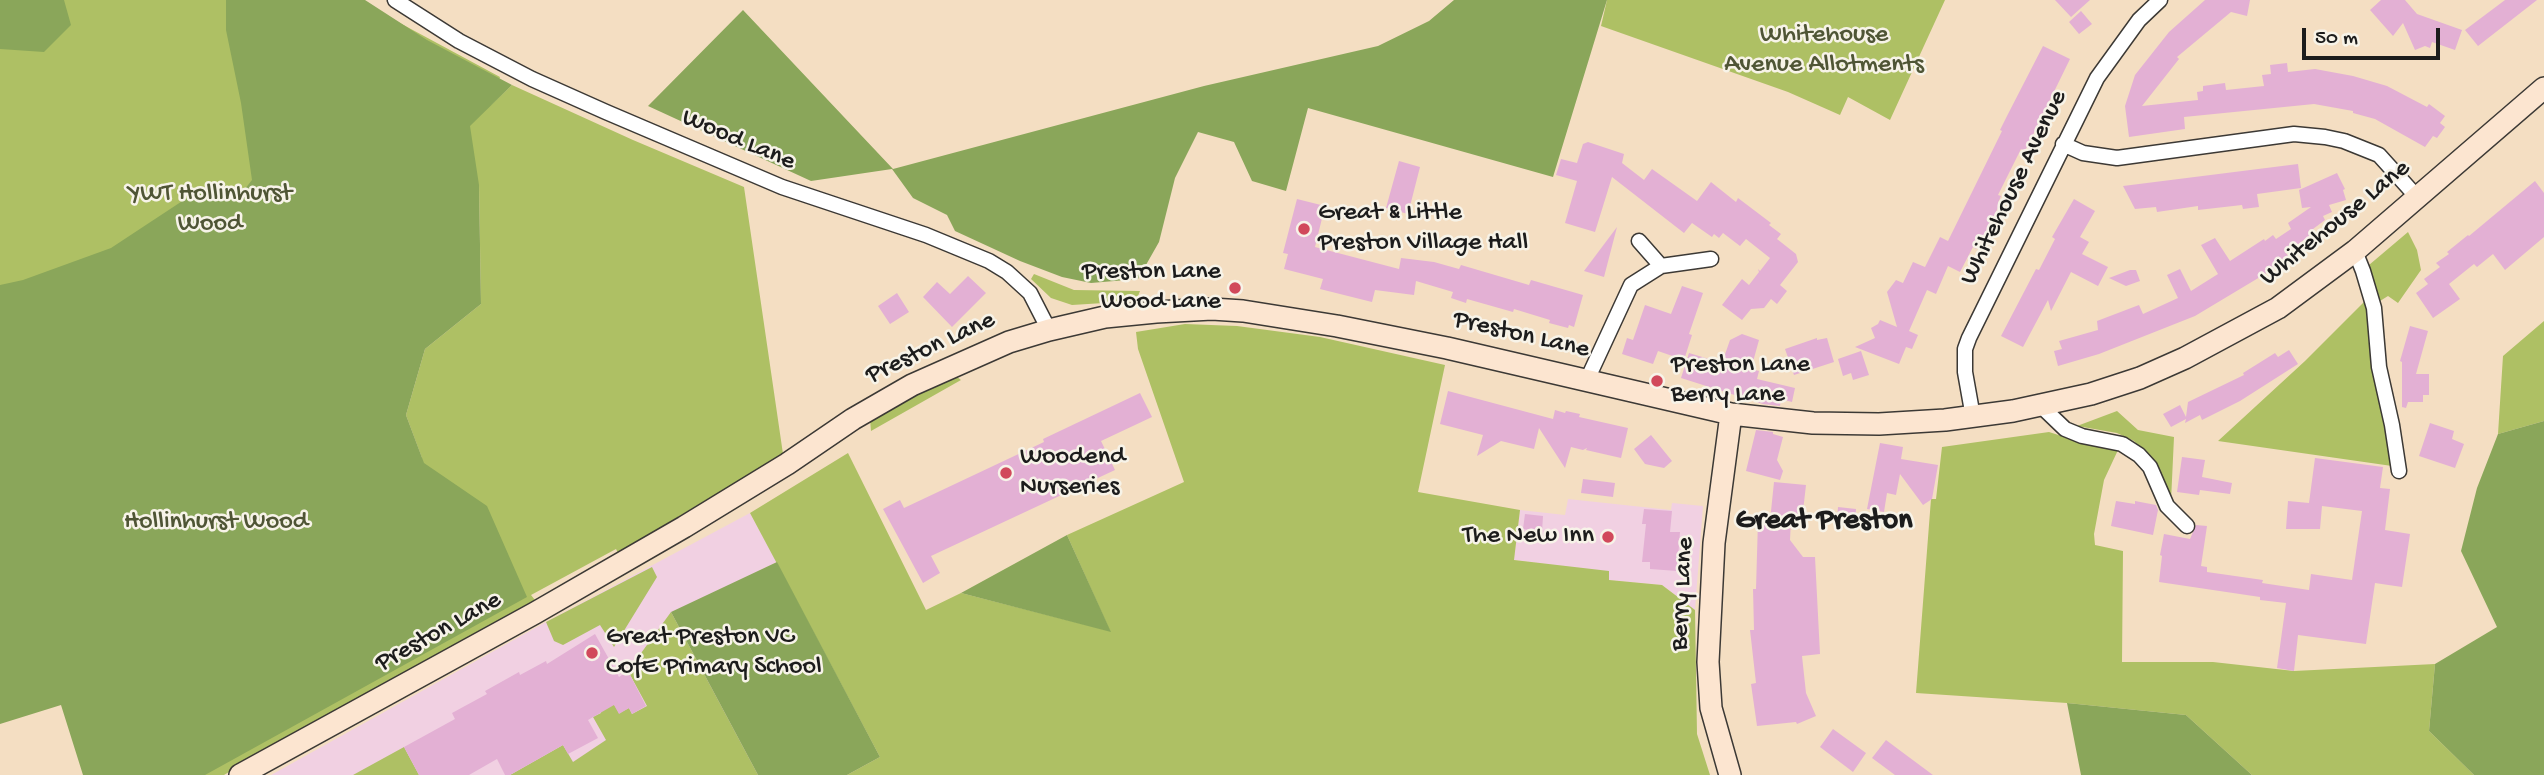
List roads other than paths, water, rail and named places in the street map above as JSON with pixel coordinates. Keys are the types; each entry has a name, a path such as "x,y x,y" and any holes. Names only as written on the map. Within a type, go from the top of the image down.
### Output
{"street":[{"name":"Wood Lane","path":"395,0 459,41 532,79 606,112 782,187 936,239 989,261 1007,272 1030,293 1049,330"},
{"name":"Whitehouse Avenue","path":"1973,417 1965,372 1965,349 1969,338 2097,78 2139,20 2160,0"},
{"name":"Whitehouse Lane","path":"1731,414 1813,424 1879,424 1973,417 2041,406 2140,378 2185,358 2278,308 2355,250 2544,88"},
{"path":"2063,145 2083,153 2117,158 2294,134 2325,137 2344,141 2379,155 2416,196"},
{"path":"1639,241 1661,266"},
{"path":"2355,250 2374,308 2379,368 2399,471"},
{"path":"1587,380 1631,285 1661,266 1711,259"},
{"name":"Preston Lane","path":"240,775 535,613 672,534 787,464 853,419 912,385 1009,342 1049,330 1105,317 1212,309 1242,311 1387,336 1731,414"},
{"path":"2041,406 2065,429 2082,436 2122,444 2139,455 2150,467 2167,506 2187,526"},
{"name":"Berry Lane","path":"1730,775 1711,708 1708,652 1714,543 1731,414"}],"place":[{"name":"Great & Little Preston Village Hall","path":"1304,229"},
{"name":"Preston Lane Wood Lane","path":"1235,288"},
{"name":"Preston Lane Berry Lane","path":"1657,381"},
{"name":"Woodend Nurseries","path":"1006,473"},
{"name":"The New Inn","path":"1608,537"},
{"name":"Great Preston VC CofE Primary School","path":"592,653"}],"district":[{"name":"Great Preston","path":"1824,522"}],"park label":[{"name":"Whitehouse Avenue Allotments","path":"1824,51"},
{"name":"YWT Hollinhurst Wood","path":"210,210"},
{"name":"Hollinhurst Wood","path":"216,523"}]}
